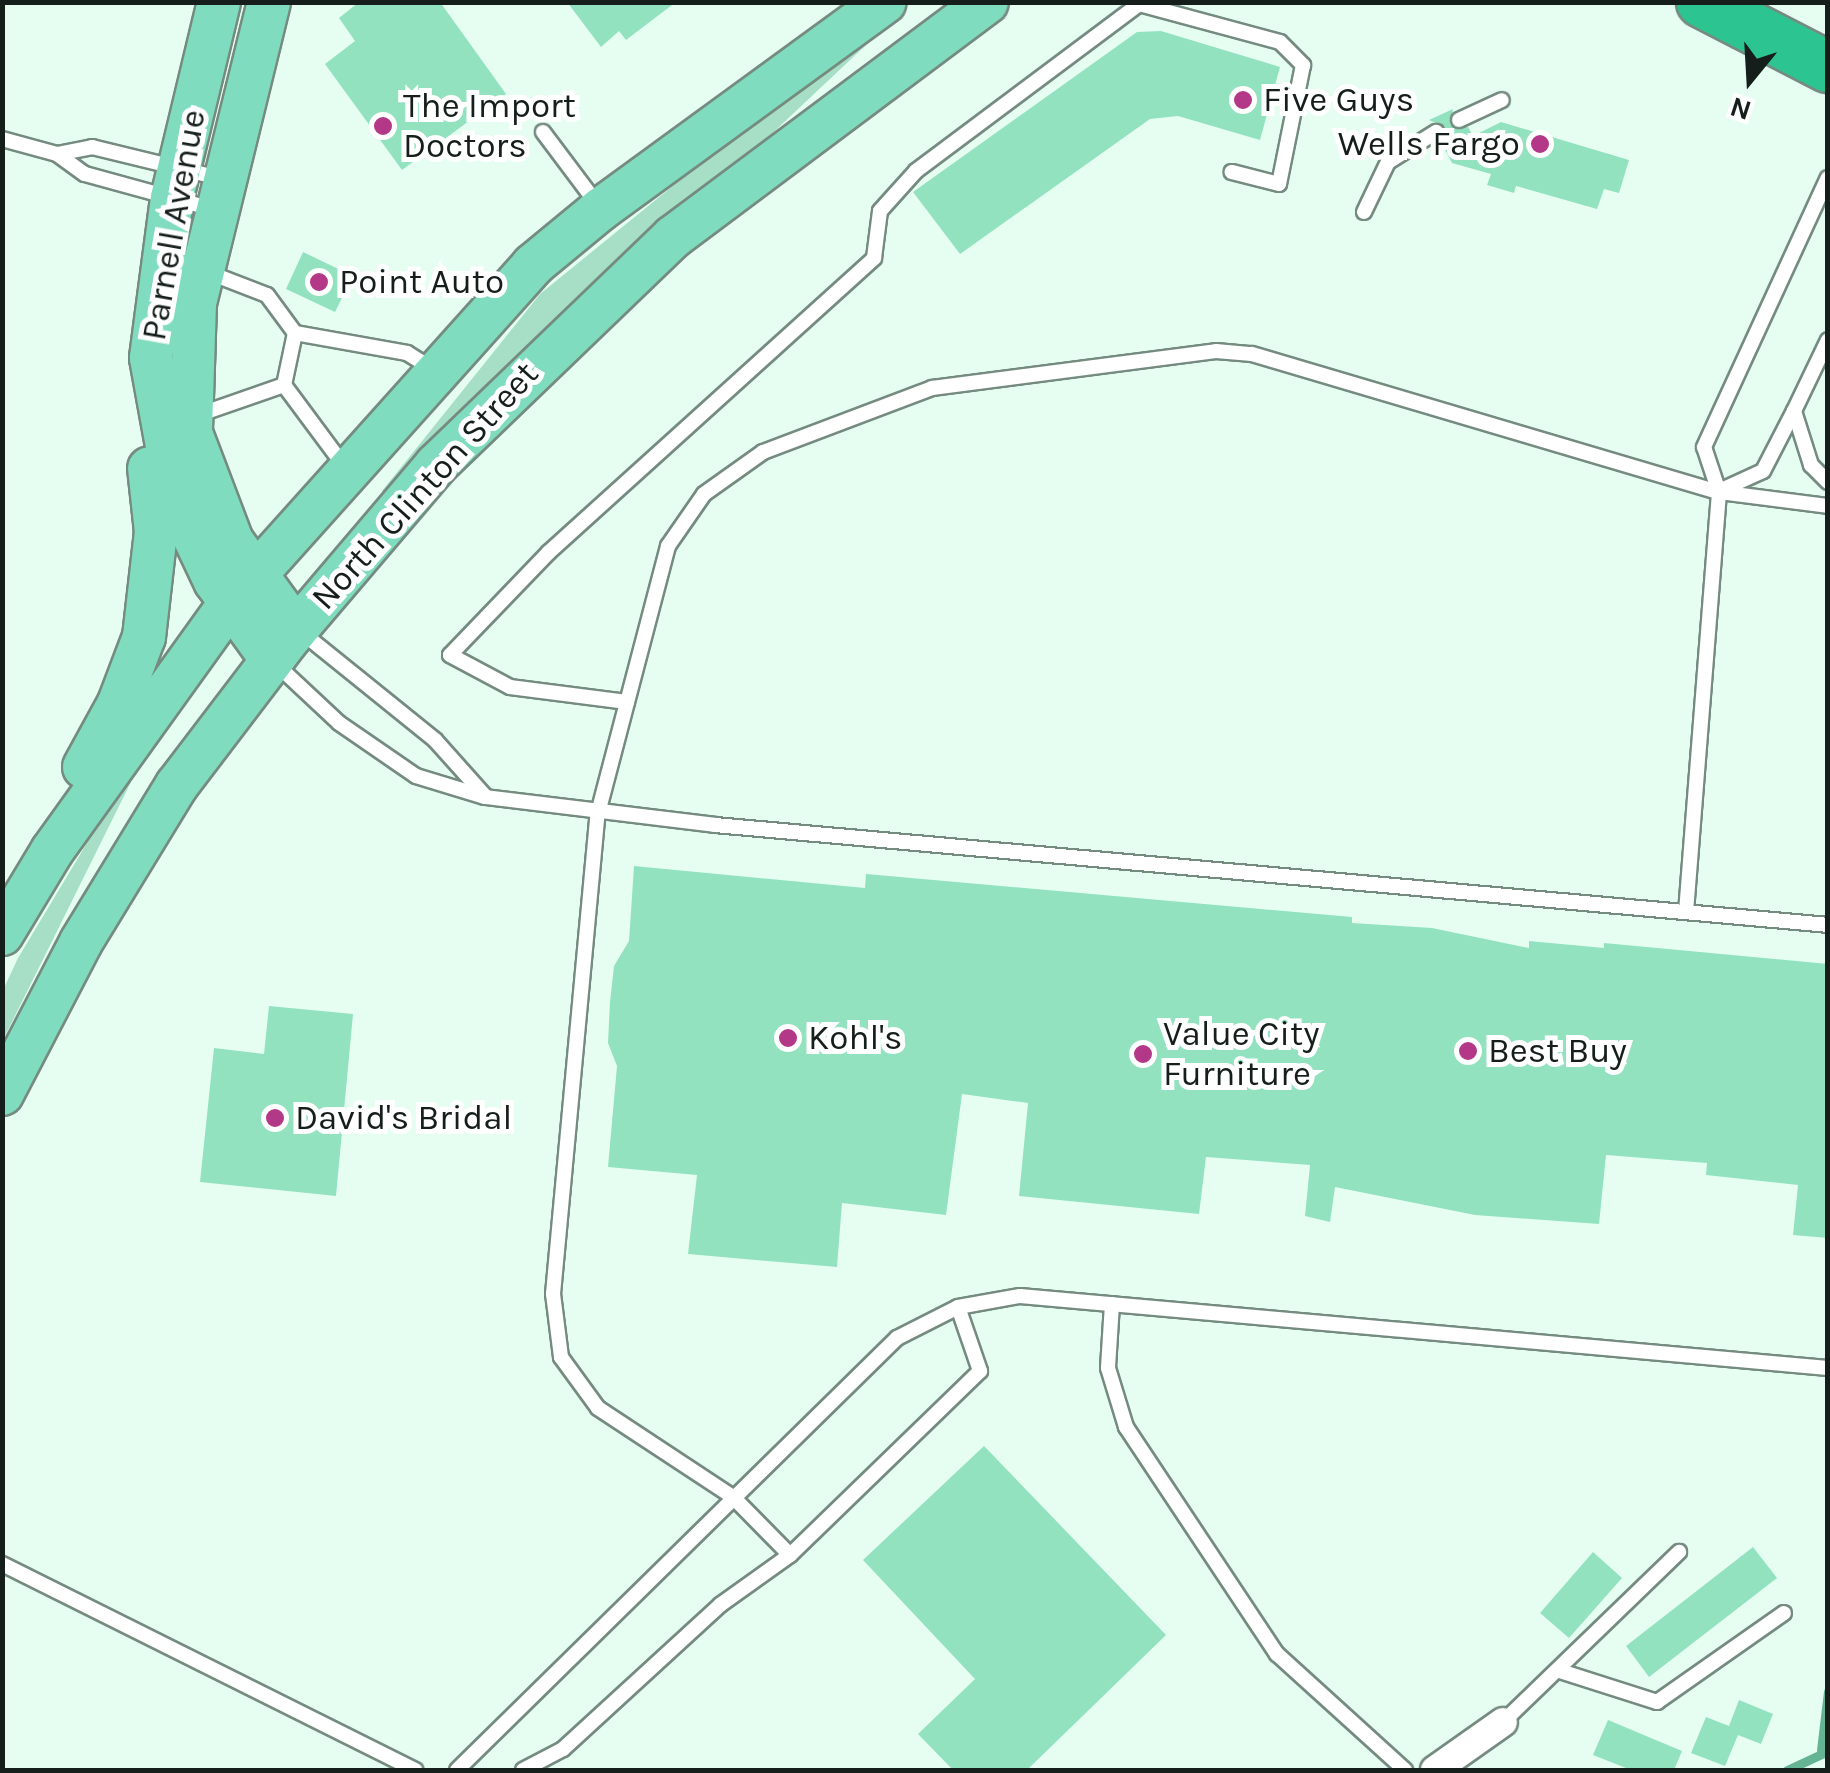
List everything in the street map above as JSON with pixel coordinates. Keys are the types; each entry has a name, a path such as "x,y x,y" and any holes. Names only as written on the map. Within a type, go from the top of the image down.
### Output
{"highway":[{"path":"1702,2 1828,67"}],"main road":[{"name":"Parnell Avenue","path":"219,2 175,183 154,298 151,358 178,501 284,644"},
{"name":"Parnell Avenue","path":"242,591 204,478 191,418 188,360 203,270 269,2"},
{"name":"North Clinton Street","path":"2,934 52,851 242,591 533,266 601,209 885,2"},
{"name":"North Clinton Street","path":"2,1094 126,864 284,644 436,465 613,290 740,184 988,2"},
{"path":"52,851 144,637 156,532 144,417 151,358"}],"street":[{"path":"1436,1770 1503,1722"}],"lane":[{"path":"627,702 510,687 450,655 548,552 874,258 880,211 916,171 1140,4 1280,42 1303,65 1279,184 1232,172"},
{"path":"1459,120 1502,100"},
{"path":"542,132 601,209"},
{"path":"1364,212 1388,162 1436,132"},
{"path":"2,139 57,154 85,174 175,183 220,195"},
{"path":"57,154 92,147 175,183 220,195"},
{"path":"1686,912 1718,492 1704,447 1828,178"},
{"path":"203,270 266,295 295,333 408,353 438,372"},
{"path":"295,333 284,385 348,472"},
{"path":"1718,492 1763,471 1828,340"},
{"path":"790,1555 733,1497 598,1408 576,1385 552,1327 598,813 668,546 704,494 763,452 935,387 1146,357 1252,354 1718,492 1828,506"},
{"path":"191,418 284,385"},
{"path":"1794,411 1811,465 1828,482"},
{"path":"284,644 338,723 416,776 486,796 598,813 1828,925"},
{"path":"284,644 436,740 486,796"},
{"path":"457,1770 897,1338 958,1307 1020,1296 1828,1368"},
{"path":"1112,1304 1108,1368 1126,1427 1277,1654 1406,1770"},
{"path":"523,1770 563,1750 720,1605 790,1555 980,1371 958,1307"},
{"path":"1503,1722 1560,1672 1679,1552"},
{"path":"2,1564 416,1770"},
{"path":"1560,1672 1657,1702 1784,1613"}],"green space":[{"path":"866,45 388,495 382,491 540,294 717,150"},
{"path":"126,778 131,782 3,1040 3,990 18,958"}],"building":[{"path":"359,2 440,2 506,94 402,170 325,64 355,41 339,18"},
{"path":"567,2 676,2 626,40 619,31 601,47"},
{"path":"1161,31 1280,67 1260,140 1178,116 1150,119 960,254 913,192 1137,32"},
{"name":"Wells Fargo","path":"1453,109 1450,125 1468,127 1473,136 1501,122 1629,160 1619,193 1604,189 1597,209 1516,186 1514,193 1487,185 1491,174 1452,163 1441,142 1445,127 1429,120"},
{"name":"Point Auto","path":"303,252 353,276 335,312 286,289"},
{"path":"634,866 865,888 866,874 1352,917 1352,923 1432,928 1529,948 1529,941 1604,948 1604,943 1828,964 1828,1238 1793,1235 1798,1185 1706,1175 1707,1163 1606,1155 1599,1224 1475,1215 1335,1187 1330,1222 1305,1216 1310,1165 1206,1157 1199,1214 1019,1196 1028,1103 962,1094 946,1215 842,1203 837,1267 688,1254 697,1175 608,1167 617,1066 608,1043 610,1002 614,966 629,941"},
{"name":"David's Bridal","path":"269,1006 353,1014 336,1196 200,1182 214,1048 264,1054"},
{"path":"984,1446 1166,1635 1027,1770 953,1770 918,1734 975,1679 863,1560"},
{"path":"1753,1547 1777,1578 1649,1677 1626,1646"},
{"path":"1593,1552 1622,1578 1569,1638 1540,1613"},
{"path":"1739,1700 1773,1714 1761,1744 1738,1735 1725,1766 1691,1753 1706,1717 1729,1726"},
{"path":"1608,1720 1682,1751 1674,1770 1631,1770 1593,1755"}],"waterway":[{"path":"1821,1750 1828,1691"},
{"path":"1787,1770 1828,1751"}],"place":[{"name":"Five Guys","path":"1243,100"},
{"name":"The Import Doctors","path":"383,126"},
{"name":"Wells Fargo","path":"1540,144"},
{"name":"Point Auto","path":"319,282"},
{"name":"Kohl's","path":"788,1038"},
{"name":"Best Buy","path":"1468,1051"},
{"name":"Value City Furniture","path":"1143,1054"},
{"name":"David's Bridal","path":"275,1118"}]}
